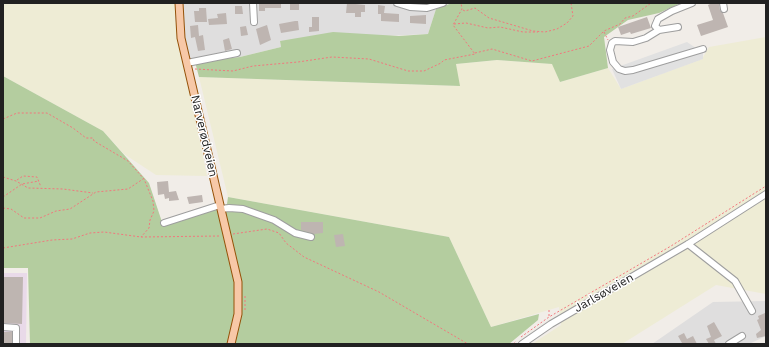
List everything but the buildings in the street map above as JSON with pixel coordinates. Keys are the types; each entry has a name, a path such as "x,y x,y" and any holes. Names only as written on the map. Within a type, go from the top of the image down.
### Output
{"main road":[{"name":"Narverødveien","path":"179,3 180,29 187,66 221,207 230,235 238,282 238,314 231,344"}],"street":[{"path":"253,3 254,22"},
{"path":"397,3 410,7 427,8 443,3"},
{"path":"659,30 655,26 658,19 672,11 692,3"},
{"path":"678,27 659,30 646,38 633,42 615,41 610,45 610,56 613,62 625,71 702,49"},
{"path":"187,66 237,54"},
{"name":"Jarlsøveien","path":"522,344 564,316 688,244 766,194"},
{"path":"164,223 221,207 243,210 274,220 295,233 311,237"},
{"path":"688,244 735,281 752,311"},
{"path":"3,327 16,328 16,344"},
{"path":"729,344 742,336"}],"path":[{"path":"453,24 462,9 462,3"},
{"path":"453,24 466,23 488,28 500,27 523,32 545,32 557,29 567,23 573,16 571,3"},
{"path":"187,66 214,71 233,72 253,66 332,57 370,59 415,72 424,71 441,64 444,60 492,49 532,60 589,46 604,31 620,24 625,18 633,16 651,3"},
{"path":"462,9 465,11 475,8 489,18 533,31 545,32"},
{"path":"453,24 474,54"},
{"path":"604,31 610,45"},
{"path":"3,119 17,113 47,113 73,128 86,138 93,138 94,141 128,161 144,179 154,201 154,211 150,220 149,228 141,237"},
{"path":"16,181 23,176 37,177 41,188"},
{"path":"3,177 16,181 28,188 81,190 93,193"},
{"path":"3,208 11,209 24,218 40,218 56,211 70,209 93,193 104,190 128,189 144,179"},
{"path":"3,197 22,184 39,181"},
{"path":"513,344 527,332 549,317 671,246 766,186"},
{"path":"3,248 52,240 72,239 90,233 119,233 141,237 230,235 267,229 279,233 286,243 304,257 379,292 468,344"},
{"path":"549,308 549,317"}],"shaded area":[{"path":"3,3 176,3 175,19 207,176 156,175 124,154 103,131 3,76"},
{"path":"176,3 452,3 436,9 428,34 280,41 281,47 240,57 184,64 175,19"},
{"path":"766,37 766,294 716,285 622,344 532,344 561,325 559,307 491,327 449,237 228,197 199,77 459,86 456,64 497,60 553,64 560,82 608,68 621,89 702,59 709,47"},
{"path":"687,42 703,53 703,59 621,89 612,69"},
{"path":"3,273 27,273 26,344 3,344"},
{"path":"766,301 766,336 749,344 652,344 713,302"}],"green space":[{"path":"452,3 681,3 659,13 628,20 604,37 608,68 560,82 552,64 497,60 456,64 460,86 199,77 195,62 240,57 281,47 280,41 333,32 399,36 428,34 436,9"},
{"path":"3,76 103,131 149,183 163,225 227,204 228,197 449,237 491,327 539,314 538,320 509,344 30,344 28,268 3,268"}]}
